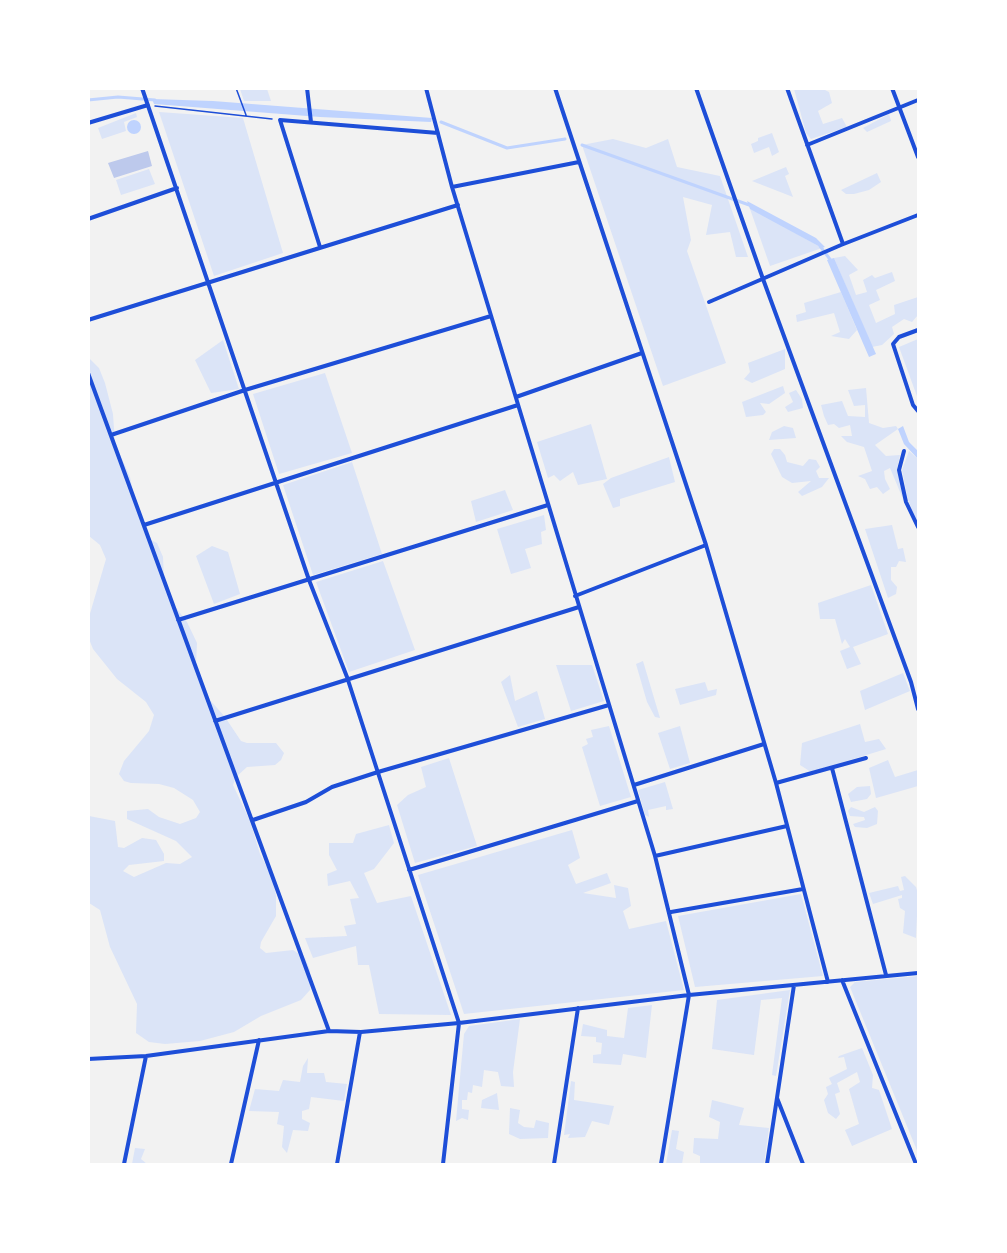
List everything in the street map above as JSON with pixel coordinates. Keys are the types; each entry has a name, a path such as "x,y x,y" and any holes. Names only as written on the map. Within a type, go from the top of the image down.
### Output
{"street":[{"path":"142,88 309,580 347,677 459,1023 443,1164"},
{"path":"307,88 311,120"},
{"path":"426,88 452,187 671,912 689,995 661,1164"},
{"path":"555,88 706,545 776,783 828,982"},
{"path":"696,88 763,279 911,682 918,710"},
{"path":"787,88 842,245"},
{"path":"892,88 918,157"},
{"path":"807,145 918,100"},
{"path":"88,123 148,104"},
{"path":"320,247 280,120 311,120 438,133"},
{"path":"452,187 579,162"},
{"path":"88,219 177,188"},
{"path":"88,320 458,205"},
{"path":"709,302 819,254 918,215"},
{"path":"111,435 245,390 491,316"},
{"path":"918,330 899,337 893,344 913,405 918,411"},
{"path":"516,397 642,353"},
{"path":"88,373 329,1031"},
{"path":"144,525 518,405"},
{"path":"903,451 899,470 906,502 918,527"},
{"path":"178,620 548,505"},
{"path":"575,596 706,545"},
{"path":"215,721 347,677 579,607"},
{"path":"911,682 918,679"},
{"path":"253,820 306,802 332,787 378,772 609,705"},
{"path":"634,785 764,744"},
{"path":"776,783 866,758"},
{"path":"832,768 886,975"},
{"path":"409,870 639,801"},
{"path":"655,856 787,826"},
{"path":"671,912 803,889"},
{"path":"88,1059 146,1056 329,1031 361,1032 459,1023 689,995 918,973"},
{"path":"842,980 916,1164"},
{"path":"767,1164 794,985"},
{"path":"554,1164 578,1008"},
{"path":"338,1164 361,1032"},
{"path":"231,1164 260,1040"},
{"path":"124,1164 146,1056"},
{"path":"776,1096 803,1164"}],"path":[{"path":"236,88 246,116"},
{"path":"148,104 280,120"}],"shaded area":[{"path":"240,89 267,89 271,101 244,101"},
{"path":"794,89 823,89 829,92 832,103 818,111 823,124 842,118 847,127 811,139 806,133"},
{"path":"159,112 243,118 283,253 214,276"},
{"path":"136,113 137,117 124,122 126,131 102,139 98,128"},
{"path":"889,114 891,121 867,132 863,128"},
{"path":"772,133 779,152 772,156 769,147 754,153 751,144 758,141 758,138"},
{"path":"613,139 646,148 668,139 677,167 720,176 748,257 736,257 730,232 706,235 712,205 683,197 691,240 687,251 726,363 663,386 582,145"},
{"path":"786,167 789,174 785,176 793,197 752,181"},
{"path":"149,169 155,184 121,195 116,180"},
{"path":"877,173 881,182 869,190 846,194 841,190"},
{"path":"750,209 754,210 822,248 770,266"},
{"path":"845,256 858,270 849,275 856,295 867,292 863,280 872,275 875,278 892,272 895,281 876,290 880,300 869,305 876,323 895,314 894,305 918,297 918,315 912,322 904,319 892,327 894,334 882,345 872,347 834,258"},
{"path":"841,292 857,330 849,339 831,336 840,332 834,313 797,322 796,315 806,312 804,303"},
{"path":"918,339 918,399 899,347"},
{"path":"223,340 239,389 211,393 195,360"},
{"path":"785,349 785,369 752,383 744,379 750,372 748,363"},
{"path":"88,357 99,368 105,383 113,414 115,443 130,477 136,505 151,540 157,543 163,557 164,579 174,605 187,622 197,643 196,664 210,700 241,741 276,743 284,753 275,765 247,767 236,777 233,785 250,821 260,854 272,877 276,895 276,916 260,948 266,953 293,950 305,958 310,970 310,990 301,1000 261,1016 234,1032 200,1041 165,1044 149,1042 136,1033 137,1004 110,947 100,910 89,903 89,816 115,821 118,847 124,848 142,838 156,840 164,854 164,861 129,865 123,871 134,877 166,863 180,864 192,857 176,841 127,819 127,811 148,809 159,817 180,824 196,818 200,812 193,800 174,788 159,784 131,783 124,781 119,774 124,761 149,731 154,715 146,702 117,679 93,649 89,639 89,617 106,559 100,545 89,536"},
{"path":"325,373 352,453 279,474 253,394"},
{"path":"783,386 785,393 769,404 760,403 766,412 763,415 746,417 742,402"},
{"path":"866,388 869,423 883,428 896,426 898,429 875,445 886,456 900,455 897,469 903,499 890,468 884,471 890,489 883,494 877,487 870,489 865,479 858,476 872,471 864,447 847,442 841,436 852,436 850,425 839,428 834,424 828,425 824,416 821,405 842,401 848,416 865,417 865,405 854,406 848,390"},
{"path":"796,390 802,399 803,408 788,412 785,407 793,402 789,393"},
{"path":"591,424 607,479 578,485 573,472 560,481 554,475 548,478 537,442"},
{"path":"784,426 793,428 796,438 769,440 772,432"},
{"path":"774,449 780,449 787,462 803,466 809,459 816,460 820,467 816,471 819,478 829,478 822,487 802,496 798,492 811,481 792,483 782,477 771,454"},
{"path":"909,451 918,459 918,524 908,500 902,470"},
{"path":"669,457 675,482 620,499 620,506 613,508 603,484 611,478"},
{"path":"352,462 382,554 313,575 283,485"},
{"path":"505,490 513,510 476,522 471,501"},
{"path":"544,515 546,530 541,532 542,544 525,549 531,568 511,574 497,529"},
{"path":"892,525 898,549 903,548 906,562 899,561 896,567 891,567 891,580 897,587 896,594 888,598 865,529"},
{"path":"212,546 228,552 240,594 214,604 196,556"},
{"path":"383,561 415,650 349,672 316,582"},
{"path":"871,585 888,634 853,647 861,664 847,669 840,651 850,647 845,639 842,644 835,619 820,619 818,603"},
{"path":"643,661 660,718 655,717 647,702 636,664"},
{"path":"556,665 592,665 604,701 571,711"},
{"path":"903,673 910,691 865,710 860,691"},
{"path":"510,675 515,701 537,691 545,719 518,727 501,682"},
{"path":"705,682 708,691 717,689 716,695 680,705 675,689"},
{"path":"860,724 865,742 879,739 886,749 811,772 800,765 802,743"},
{"path":"609,726 631,797 600,806 582,747 588,744 586,739 593,737 591,730"},
{"path":"680,726 690,763 670,769 658,733"},
{"path":"449,758 477,846 415,863 397,805 408,795 426,787 421,767"},
{"path":"888,760 895,777 918,770 918,786 876,798 869,768"},
{"path":"665,782 673,809 666,810 666,806 648,810 649,817 645,815 638,790"},
{"path":"870,786 871,794 867,799 851,802 848,794 857,787"},
{"path":"851,807 864,812 875,807 878,811 877,824 867,828 855,827 853,824 865,820 864,817 850,816 848,811"},
{"path":"389,825 394,843 374,869 364,873 377,903 411,896 451,1015 379,1014 369,965 358,965 356,946 313,958 305,938 347,936 344,926 356,924 350,899 359,898 350,881 328,886 327,874 337,870 329,855 329,843 353,843 356,834"},
{"path":"572,830 580,858 568,865 576,884 607,873 611,883 583,893 616,898 614,885 628,888 631,906 623,911 629,929 666,921 684,990 464,1014 418,875"},
{"path":"905,876 916,887 918,894 916,938 903,933 905,911 900,908 898,899 902,898 902,895 873,904 869,893 898,886 900,891 904,890 901,877"},
{"path":"801,894 823,976 695,987 678,916"},
{"path":"918,976 918,1153 850,987 855,982"},
{"path":"790,990 776,1076 772,1075 782,998 761,1000 754,1055 712,1049 717,1000"},
{"path":"652,1005 646,1058 623,1054 621,1065 593,1063 593,1055 601,1054 602,1043 596,1042 596,1037 581,1036 583,1024 607,1030 607,1036 624,1038 628,1008"},
{"path":"520,1019 513,1072 514,1087 501,1086 498,1072 484,1070 482,1087 473,1085 472,1093 468,1092 467,1100 462,1100 462,1109 469,1110 468,1120 462,1118 456,1121 464,1034 469,1026"},
{"path":"862,1048 873,1075 872,1088 879,1090 892,1129 852,1146 845,1130 859,1124 849,1089 860,1082 857,1072 837,1083 840,1092 835,1094 840,1114 836,1119 828,1113 824,1100 828,1094 826,1087 832,1084 829,1078 847,1069 844,1057 838,1058 839,1056"},
{"path":"308,1058 307,1073 324,1073 326,1082 347,1084 344,1101 311,1097 309,1109 302,1111 302,1119 310,1123 308,1131 293,1130 287,1153 282,1147 284,1126 277,1124 279,1112 249,1111 255,1089 279,1091 283,1080 300,1082 303,1066"},
{"path":"571,1081 575,1082 574,1100 614,1106 609,1125 592,1121 585,1137 568,1138 570,1134 564,1135"},
{"path":"497,1093 499,1110 481,1108 482,1100"},
{"path":"712,1100 744,1108 739,1125 769,1128 764,1164 700,1164 700,1156 693,1153 694,1138 718,1139 720,1122 709,1117"},
{"path":"510,1108 520,1110 518,1123 524,1127 534,1128 536,1120 549,1123 548,1138 520,1139 509,1134"},
{"path":"672,1130 679,1131 676,1149 684,1152 682,1164 666,1164"},
{"path":"135,1148 145,1149 141,1159 147,1164 132,1164"}],"water":[{"path":"152,99 213,101 432,118 431,122 320,117 154,104"},
{"path":"131,120 137,120 141,127 137,134 131,134 127,130 127,124"},
{"path":"747,201 816,238 825,247 822,248 750,209"},
{"path":"834,258 876,354 869,357 827,260"},
{"path":"903,426 909,442 918,451 918,459 904,444 898,429"}],"building":[{"path":"148,151 152,166 114,178 108,163"}],"waterway":[{"path":"88,100 118,97 155,100"},
{"path":"441,122 507,148 565,139"},
{"path":"582,145 752,206"},
{"path":"820,246 832,262"}]}
